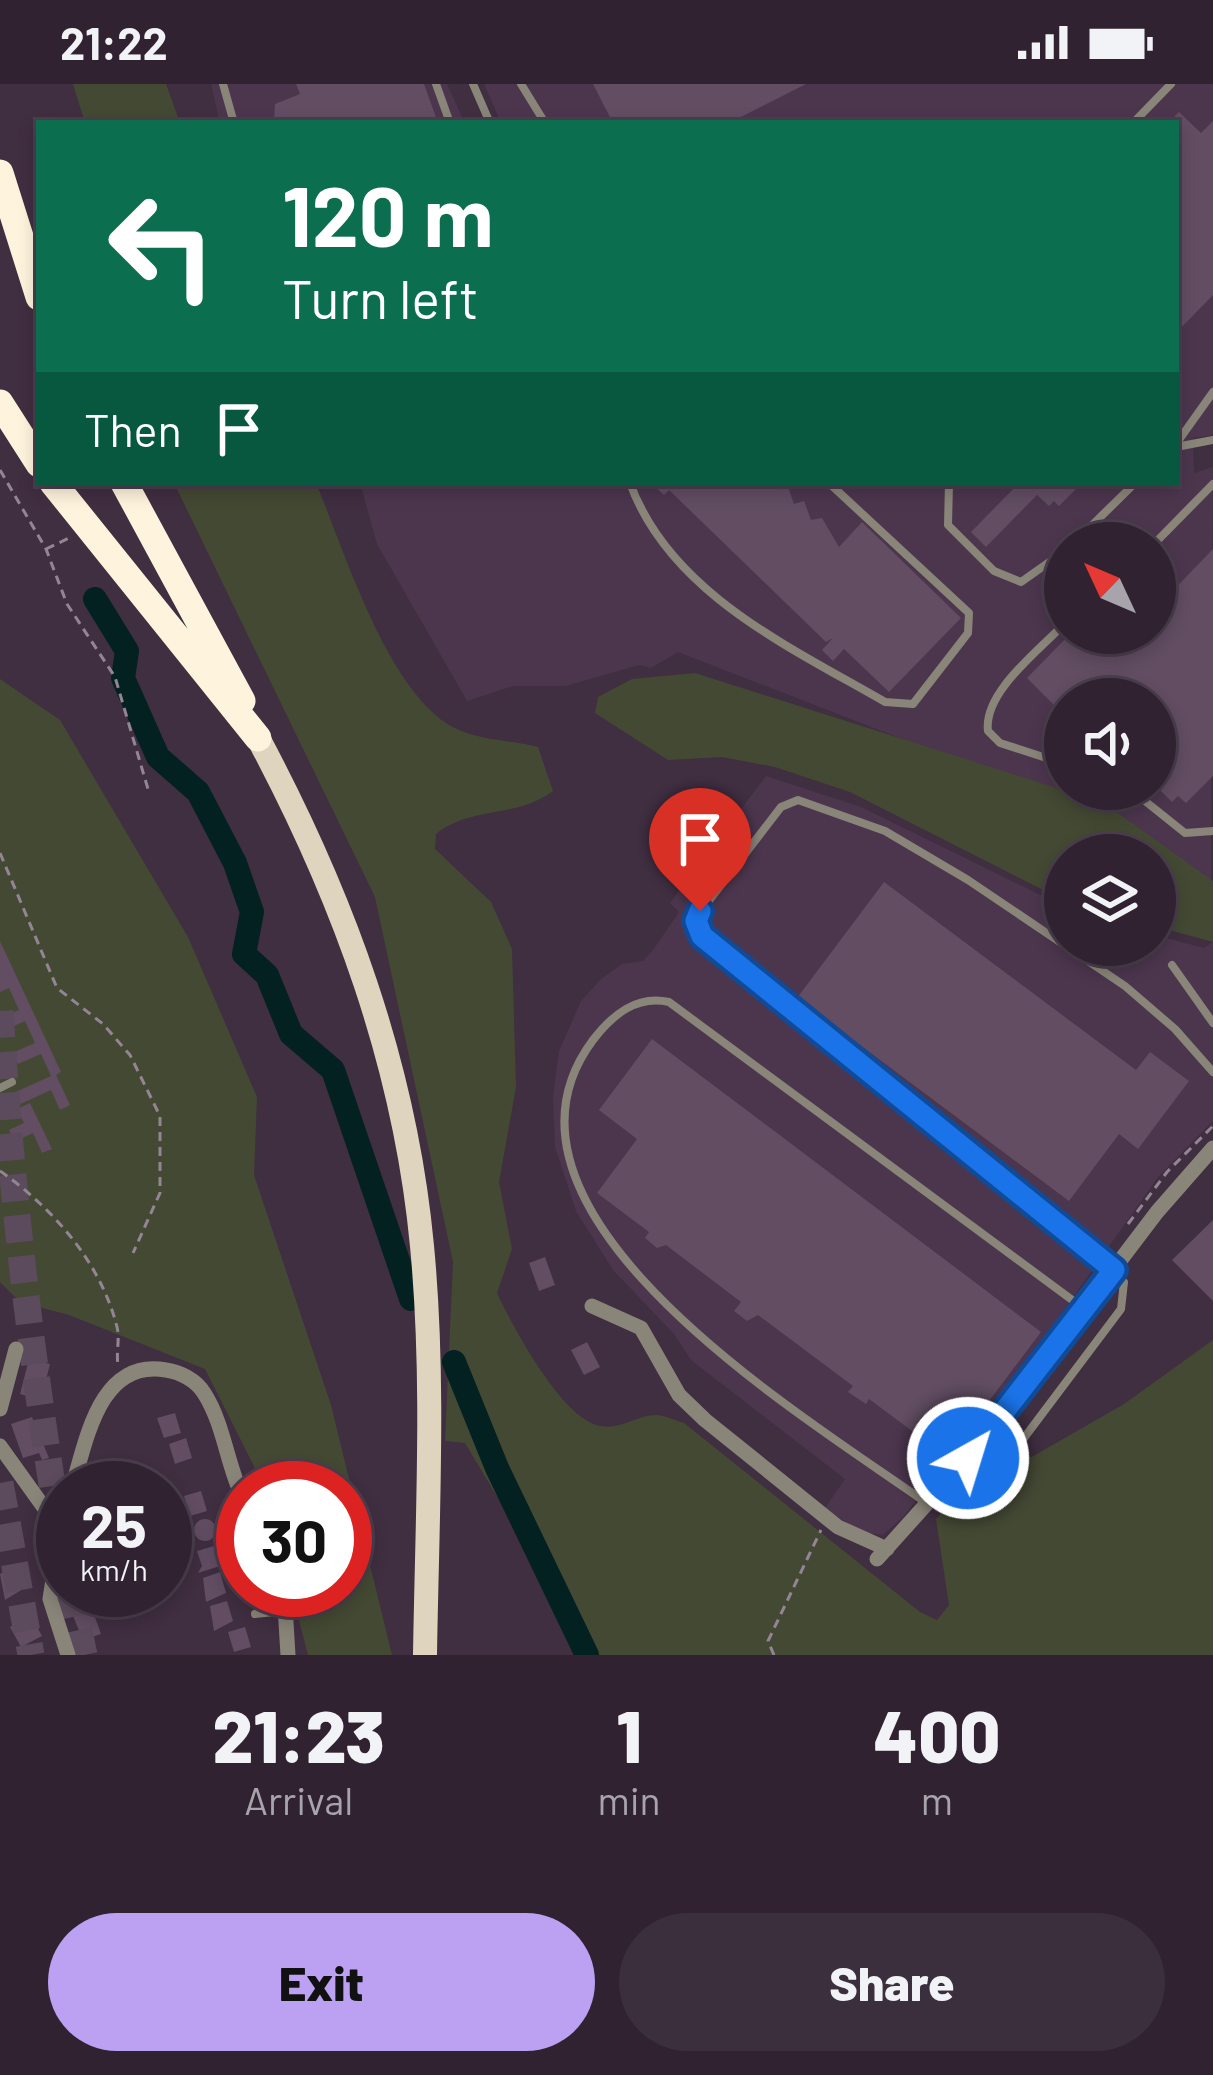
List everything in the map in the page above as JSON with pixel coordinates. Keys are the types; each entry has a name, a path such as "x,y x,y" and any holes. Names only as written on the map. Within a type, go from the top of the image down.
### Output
{"highway":[{"path":"0,173 36,287"},
{"path":"0,403 36,459"},
{"path":"55,486 258,738"},
{"path":"126,486 258,738"}],"main road":[{"path":"258,738 342,914 383,1037 402,1117 422,1244 428,1341 425,1655"}],"street":[{"path":"592,1306 641,1328 689,1407 830,1520 882,1554 928,1504 1213,1148"},
{"path":"0,1409 16,1349"},
{"path":"80,1461 92,1423 122,1378 154,1368 172,1370 196,1382 210,1404 230,1461"},
{"path":"0,1446 36,1490"},
{"path":"56,1617 68,1655"},
{"path":"285,1617 288,1655"}],"lane":[{"path":"223,84 233,120"},
{"path":"436,84 450,120"},
{"path":"473,84 489,120"},
{"path":"521,84 543,120"},
{"path":"1136,120 1171,84"},
{"path":"1179,442 1213,392"},
{"path":"1179,446 1213,440"},
{"path":"1175,522 1213,484"},
{"path":"632,486 667,549 724,604 885,702 913,704 968,633 969,614 833,486"},
{"path":"949,486 948,525 994,571 1021,582 1044,566"},
{"path":"1095,522 1132,486"},
{"path":"1044,646 994,701 986,718 988,731 1000,743 1044,757"},
{"path":"1024,1438 1121,1310 1124,1282 702,936 696,921 700,911 781,807 798,800 885,831 968,880 1125,986 1175,1029 1213,1072"},
{"path":"1156,810 1185,833 1213,831"},
{"path":"1173,966 1213,1023"},
{"path":"928,1504 704,1339 646,1284 611,1242 575,1180 566,1136 566,1093 574,1065 601,1030 629,1005 650,998 669,1002 1084,1309"},
{"path":"0,1088 12,1082"},
{"path":"194,1411 210,1404"}],"path":[{"path":"0,470 46,549 67,604 115,677 148,789"},
{"path":"46,549 86,528"},
{"path":"0,853 57,988 103,1024 130,1055 160,1116 160,1193 133,1253"},
{"path":"0,1171 54,1213 90,1268 117,1326 122,1378"},
{"path":"774,1655 768,1641 810,1544 830,1520"}],"shaded area":[{"path":"211,84 447,84 464,120 219,120"},
{"path":"484,84 1213,84 1213,435 1193,438 1194,473 1213,467 1211,883 1176,857 1176,834 1145,834 1113,810 1176,810 1176,678 1044,678 1044,785 933,751 678,652 651,668 639,665 566,686 513,686 467,701 377,544 361,486 1179,486 1179,120 500,120"},
{"path":"766,776 861,807 1044,897 1044,966 1176,966 1176,941 1204,948 1213,942 1213,1121 1159,1176 1049,1331 903,1517 883,1535 860,1532 825,1508 845,1479 692,1361 674,1334 613,1270 576,1211 555,1147 553,1097 559,1051 581,1001 601,979 622,964 643,961 653,950 679,912 670,903"}],"green space":[{"path":"73,84 166,84 179,120 84,120"},
{"path":"175,486 317,486 372,619 410,687 457,729 538,747 553,791 525,805 450,825 436,834 435,849 491,902 512,949 516,1087 499,1182 512,1249 497,1293 540,1370 570,1407 600,1426 656,1415 684,1423 920,1612 937,1620 949,1605 936,1519 948,1505 1124,1404 1213,1340 1213,1655 592,1655 465,1443 445,1441 453,1262 375,897"},
{"path":"695,673 1044,784 1044,810 1114,810 1147,834 1044,834 1044,890 850,792 775,767 722,757 668,760 595,713 598,697 632,679"},
{"path":"0,679 60,720 188,937 257,1097 254,1175 331,1405 345,1461 251,1461 205,1369 69,1315 20,1302 0,1282"},
{"path":"1176,855 1213,881 1213,942 1176,932"},
{"path":"372,1573 392,1655 308,1655 298,1617 372,1617"}],"building":[{"path":"296,84 424,84 437,120 274,120 275,104 300,94"},
{"path":"593,84 806,84 735,120 611,120"},
{"path":"1179,112 1201,133 1213,121 1213,295 1179,330 1179,120 1171,120"},
{"path":"654,486 778,486 780,490 779,486 788,486 794,504 804,501 811,520 822,518 839,547 862,522 961,618 889,692 844,649 833,661 822,650 833,638 826,642 669,490 664,495"},
{"path":"1016,486 1079,486 1059,506 1054,501 1049,506 1037,495 986,547 971,532"},
{"path":"1213,549 1213,776 1186,803 1176,798 1176,678 1044,678 1044,695 1027,678 1050,654 1176,654 1176,587"},
{"path":"884,882 1136,1070 1150,1052 1189,1081 1138,1149 1119,1134 1069,1201 797,998"},
{"path":"0,941 61,1072 56,1075 70,1105 60,1110 51,1090 16,1106 11,1094 51,1076 41,1054 18,1064 12,1053 35,1043 25,1021 3,1031 0,1026 0,1019 19,1010 9,988 0,992"},
{"path":"652,1039 1041,1332 947,1457 869,1399 866,1404 848,1392 853,1386 758,1315 747,1321 734,1311 741,1302 666,1245 657,1248 645,1238 649,1232 597,1193 637,1139 599,1110"},
{"path":"30,1103 52,1149 42,1153 33,1133 14,1142 9,1130 24,1123 17,1109"},
{"path":"1213,1220 1213,1301 1172,1260"},
{"path":"545,1257 555,1285 539,1291 529,1263"},
{"path":"587,1342 600,1367 584,1375 571,1350"},
{"path":"29,1359 50,1364 41,1400 20,1394"},
{"path":"175,1413 181,1433 164,1438 157,1418"},
{"path":"32,1417 49,1458 42,1460 39,1453 23,1458 11,1424"},
{"path":"186,1438 192,1458 174,1461 169,1444"},
{"path":"201,1491 207,1511 192,1515 192,1494"},
{"path":"197,1522 213,1522 213,1538 197,1538"},
{"path":"214,1546 216,1567 198,1573 202,1566 197,1551"},
{"path":"11,1568 23,1589 5,1600 0,1574"},
{"path":"216,1573 216,1598 206,1602 203,1578"},
{"path":"216,1604 216,1617 232,1617 233,1621 214,1631 210,1606"},
{"path":"31,1616 42,1636 21,1647 10,1627"},
{"path":"73,1617 95,1617 101,1634 83,1640"},
{"path":"245,1627 251,1647 234,1652 228,1632"}],"waterway":[{"path":"95,599 127,651 123,678 158,757 198,792 235,863 252,912 244,954 267,975 291,1034 333,1070 411,1299"},
{"path":"454,1362 497,1468 587,1655"}],"tunnel":[{"path":"0,1011 24,1279 49,1461"},
{"path":"0,1483 31,1655"},
{"path":"76,1617 84,1655"}],"route":[{"path":"700,911 696,928 702,936 1012,1192 1114,1270 968,1458"}]}
